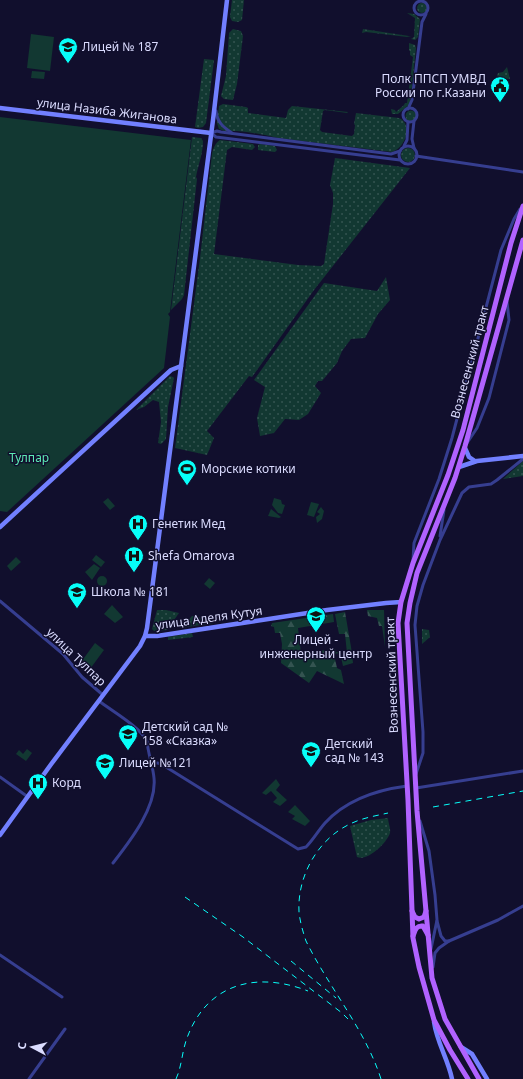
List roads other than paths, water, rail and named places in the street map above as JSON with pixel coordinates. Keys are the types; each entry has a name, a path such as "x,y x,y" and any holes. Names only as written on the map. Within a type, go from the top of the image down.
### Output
{"main road":[{"path":"145,636 150,608 195,260 227,0"},
{"name":"улица Назиба Жиганова","path":"0,108 211,133"},
{"name":"Вознесенский тракт","path":"468,1079 434,1020 418,967 412,938 408,786 398,623 401,602 413,563 448,475 463,430 511,243 523,205"},
{"name":"Вознесенский тракт","path":"479,1079 445,1019 432,978 417,811 408,650 408,616 417,573 459,467 523,240"},
{"path":"0,527 171,370 181,366"},
{"path":"465,447 469,457 472,460 477,461"},
{"path":"459,467 477,461 523,457"},
{"name":"улица Аделя Кутуя","path":"0,835 140,646 145,636 157,636 327,610 401,602"},
{"path":"411,909 415,917 421,919 426,913 426,902"},
{"path":"412,938 415,929 421,925 426,930 429,938"},
{"path":"434,1020 438,1041 452,1079"},
{"path":"460,1047 472,1054 487,1079"}],"street":[{"path":"408,122 404,119 403,115 408,109 412,100 422,22 428,9 428,0"},
{"path":"422,22 414,8 416,4 421,1 427,4"},
{"path":"419,15 426,14"},
{"path":"214,100 216,118 233,134"},
{"path":"211,133 216,137 400,160 409,163 413,161 416,156 412,139 414,121 417,116 412,100"},
{"path":"408,109 415,110"},
{"path":"408,122 414,121"},
{"path":"400,160 400,151 407,140 408,122"},
{"path":"211,133 216,132 391,154 400,151"},
{"path":"404,146 414,148"},
{"path":"416,156 523,172"},
{"path":"413,563 414,542 439,479 452,438 501,250 514,219 523,205"},
{"path":"465,447 478,428 489,396 509,320 507,296"},
{"path":"415,777 423,753 423,732 415,625 417,606 423,585 458,498 465,489 491,484 523,457"},
{"path":"440,540 445,503"},
{"name":"улица Тулпар","path":"0,601 63,654 80,675 103,695"},
{"path":"99,701 145,737 155,780 148,810 131,840 113,863"},
{"path":"152,764 158,763 166,767 298,849 306,847 329,819 350,803 373,793 408,786"},
{"path":"416,788 523,772"},
{"path":"0,777 28,797"},
{"path":"417,811 428,851 437,920 441,936 445,941 449,941"},
{"path":"432,978 435,953 439,948 449,941 498,920 523,906"},
{"path":"429,957 437,920"},
{"path":"0,955 62,997"},
{"path":"29,1079 65,1029"}],"railway":[{"path":"433,807 523,791"},
{"path":"381,1079 366,1043 306,941 299,916 299,898 306,872 319,849 328,839 350,824 369,817 388,813"},
{"path":"185,897 243,937 348,1019"},
{"path":"291,961 336,998"},
{"path":"176,1079 180,1069 185,1043 196,1019 207,1005 221,994 236,986 270,982 289,985 308,991"}],"place":[{"name":"Лицей № 187","path":"68,64"},
{"name":"Полк ППСП УМВД России по г.Казани","path":"500,103"},
{"name":"Морские котики","path":"187,486"},
{"name":"Генетик Мед","path":"138,541"},
{"name":"Shefa Omarova","path":"134,573"},
{"name":"Школа № 181","path":"77,609"},
{"name":"Лицей - инженерный центр","path":"316,633"},
{"name":"Детский сад № 158 «Сказка»","path":"128,751"},
{"name":"Детский сад № 143","path":"311,768"},
{"name":"Лицей №121","path":"105,780"},
{"name":"Корд","path":"38,800"}],"park label":[{"name":"Тулпар","path":"29,458"}]}
